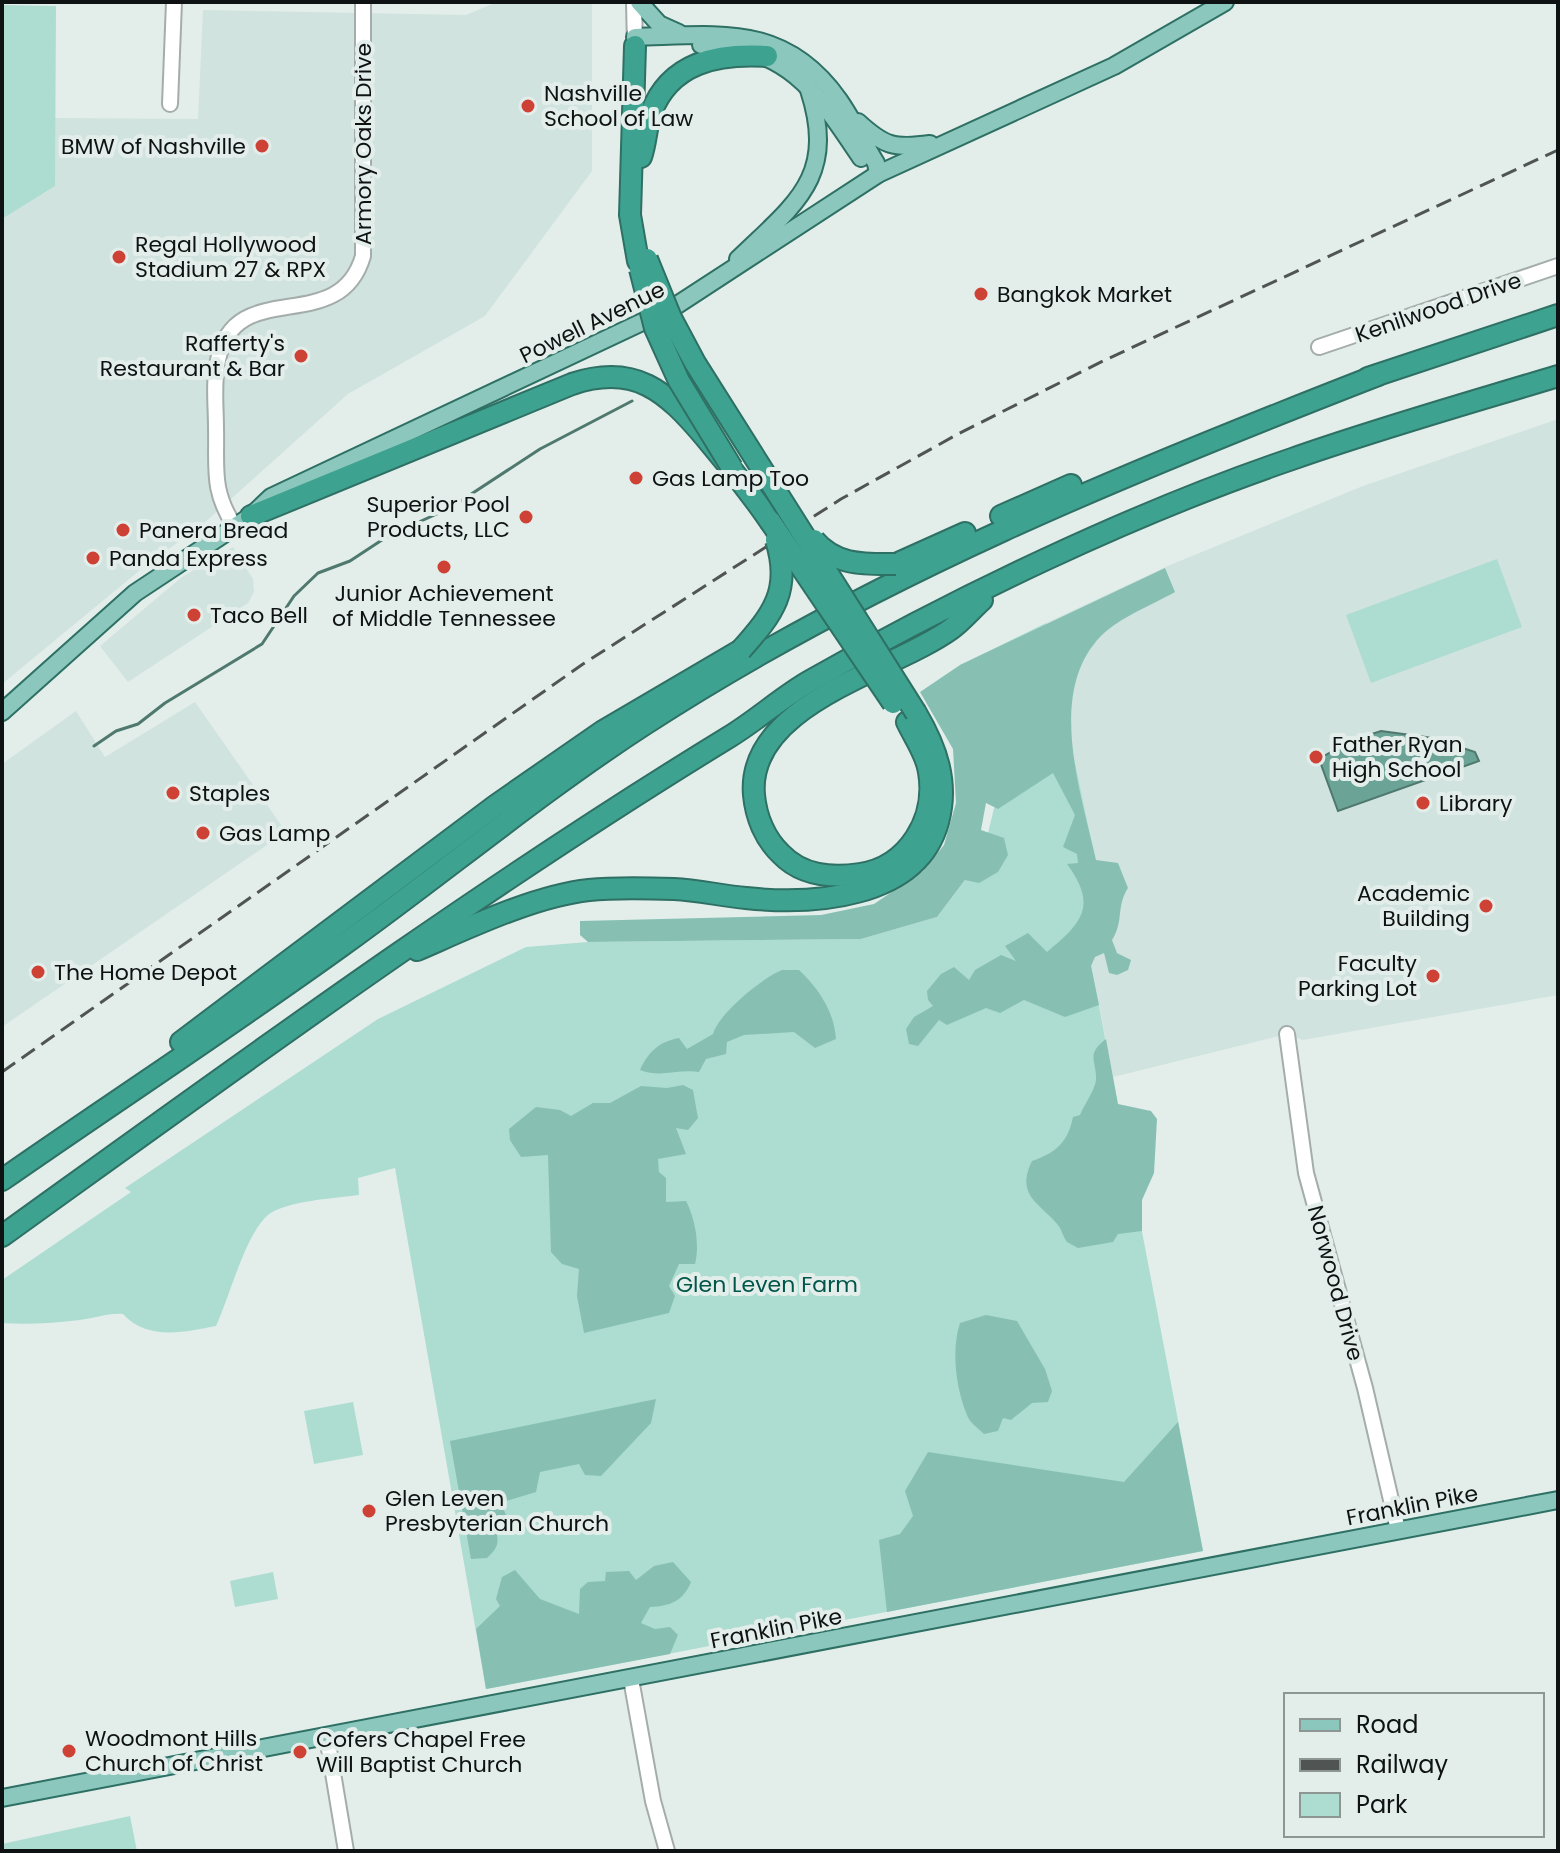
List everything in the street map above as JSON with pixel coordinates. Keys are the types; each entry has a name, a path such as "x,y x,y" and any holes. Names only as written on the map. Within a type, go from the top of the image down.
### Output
{"highway":[{"path":"635,42 642,260 695,363 788,510 911,718 929,769 931,794 922,831 901,857 884,869 843,876 804,871 788,861 759,822 754,797 756,770 769,739 809,707 950,629 999,584"},
{"path":"369,971 497,915 587,890 675,889 749,898 807,899 884,884 924,854 934,837 940,814 940,767 933,742 911,718 732,468 679,381 655,328 630,215 635,42"},
{"path":"641,157 652,111 677,76 715,57 767,56"},
{"path":"788,510 825,553 854,564 896,564 1039,498 1192,435 1558,315"},
{"path":"2,1180 336,950 643,725 720,679 980,541 1093,489 1378,375"},
{"path":"2,1236 369,971 527,864 736,733 806,683 999,584 1159,512 1290,459 1558,376"},
{"path":"243,521 572,384 613,377 646,383 668,397 732,468"},
{"path":"20,1168 287,959 486,812 603,731 741,650 772,615 781,591 782,559 770,521"}],"main road":[{"path":"636,2 659,24 684,36"},
{"name":"Powell Avenue","path":"2,712 135,593 243,521 271,497 605,341 708,288 878,174 1114,66 1225,2"},
{"path":"635,42 684,36 736,35 775,44 809,67 846,111 877,141 902,148 947,142"},
{"path":"635,42 727,47 767,56 790,69 825,104 868,169 878,174"},
{"path":"708,288 796,203 811,182 820,141 809,89"},
{"path":"846,111 876,163 878,174"},
{"name":"Franklin Pike","path":"2,1798 1558,1500"}],"street":[{"path":"170,104 174,2"},
{"name":"Armory Oaks Drive","path":"243,521 217,493 216,371 223,344 234,328 256,312 314,304 334,296 350,281 363,256 363,2"},
{"path":"635,42 636,2"},
{"name":"Kenilwood Drive","path":"1319,347 1558,266"},
{"name":"Norwood Drive","path":"1287,1034 1306,1173 1365,1388 1398,1530"},
{"path":"631,1679 653,1801 667,1851"},
{"path":"327,1737 346,1851"}],"shaded area":[{"path":"497,2 592,2 592,171 485,316 348,394 202,525 145,566 2,684 2,219 55,186 54,118 198,119 203,10 466,15"},
{"name":"Father Ryan High School","path":"1558,419 1558,995 1303,1040 1287,1034 1113,1077 1089,954 1077,777 1046,623 1170,565 1363,486"},
{"path":"233,547 253,579 254,592 248,603 128,682 100,646 182,577"},
{"path":"1165,568 1175,592 1127,617 1101,636 1084,659 1075,685 1071,714 1072,744 1096,860 1118,863 1128,888 1112,940 1117,953 1131,960 1128,970 1117,975 1109,973 1104,953 1095,957 1091,966 1099,1005 1065,1017 1024,1000 1000,1013 986,1008 947,1025 939,1020 918,1046 909,1044 906,1029 914,1017 933,1006 928,1000 927,991 941,974 954,967 969,980 975,970 1001,955 1016,961 1005,946 1028,933 1047,952 1077,922 1084,903 1082,891 1067,864 1078,863 1077,854 1063,847 1075,815 1053,773 998,809 986,803 981,830 1004,838 1008,855 998,872 979,883 965,880 937,917 861,939 588,942 580,935 580,921 821,915 874,904 923,871 944,845 956,803 953,749 920,692 960,665"},
{"path":"195,702 286,832 2,1027 2,764 76,711 105,757"},
{"path":"1381,731 1433,738 1475,752 1479,761 1338,811 1319,759 1350,741"},
{"path":"782,970 799,970 813,985 829,1010 836,1039 815,1048 794,1032 744,1035 727,1042 726,1054 706,1059 699,1072 655,1073 640,1070 651,1053 666,1042 679,1038 687,1049 713,1034 724,1016 742,997"},
{"path":"1106,1039 1118,1104 1151,1111 1157,1119 1154,1173 1142,1200 1142,1231 1118,1234 1113,1242 1078,1248 1067,1242 1058,1225 1032,1198 1026,1183 1027,1173 1032,1161 1060,1145 1073,1117 1080,1115 1095,1084 1094,1054"},
{"path":"683,1085 693,1090 698,1118 688,1130 676,1128 686,1154 658,1159 659,1172 666,1178 666,1202 686,1201 692,1215 697,1240 695,1264 679,1264 669,1286 675,1296 669,1313 584,1333 577,1296 579,1269 562,1264 551,1252 548,1155 521,1157 510,1140 509,1129 536,1107 560,1110 571,1116 593,1103 610,1103 641,1086 667,1088"},
{"path":"986,1315 1017,1321 1045,1369 1052,1391 1048,1402 1032,1403 1011,1420 1003,1418 998,1431 984,1434 967,1415 955,1357 960,1323"},
{"path":"656,1399 651,1423 601,1476 585,1475 579,1464 540,1472 536,1492 506,1501 502,1506 507,1517 495,1528 498,1541 494,1551 487,1558 471,1559 450,1441"},
{"path":"1178,1422 1203,1551 887,1612 879,1540 900,1534 913,1516 905,1491 928,1452 1124,1482"},
{"path":"673,1562 691,1582 688,1588 675,1601 650,1607 641,1623 655,1629 670,1627 678,1635 670,1654 486,1689 476,1629 500,1606 496,1599 502,1577 515,1570 540,1599 579,1614 580,1589 588,1582 605,1581 606,1572 629,1571 636,1580 654,1566"}],"green space":[{"path":"2,5 56,6 55,186 2,219"},
{"path":"1497,559 1522,627 1371,683 1346,615"},
{"name":"Glen Leven Farm","path":"1046,623 1107,917 1089,954 1203,1551 486,1689 395,1168 358,1178 359,1195 298,1203 268,1215 252,1236 216,1326 179,1332 155,1331 133,1323 123,1314 51,1323 2,1323 2,1280 131,1192 125,1188 378,1019 526,947 588,942 861,939 937,917 982,858 996,800 960,665"},
{"path":"353,1402 363,1455 314,1464 304,1411"},
{"path":"273,1572 278,1599 235,1607 230,1581"},
{"path":"130,1816 137,1851 2,1851 2,1844"}],"waterway":[{"path":"94,746 116,731 138,724 165,703 262,644 294,596 318,573 350,561 388,536 450,508 540,449 632,401"}],"railway":[{"path":"2,1072 583,664 841,499 958,434 1103,361 1558,150"}],"place":[{"name":"Nashville School of Law","path":"528,106"},
{"name":"BMW of Nashville","path":"262,146"},
{"name":"Regal Hollywood Stadium 27 & RPX","path":"119,257"},
{"name":"Bangkok Market","path":"981,294"},
{"name":"Rafferty's Restaurant & Bar","path":"301,356"},
{"name":"Gas Lamp Too","path":"636,478"},
{"name":"Superior Pool Products, LLC","path":"526,517"},
{"name":"Panera Bread","path":"123,530"},
{"name":"Panda Express","path":"93,558"},
{"name":"Junior Achievement of Middle Tennessee","path":"444,567"},
{"name":"Taco Bell","path":"194,615"},
{"name":"Father Ryan High School","path":"1316,757"},
{"name":"Staples","path":"173,793"},
{"name":"Library","path":"1423,803"},
{"name":"Gas Lamp","path":"203,833"},
{"name":"Academic Building","path":"1486,906"},
{"name":"The Home Depot","path":"38,972"},
{"name":"Faculty Parking Lot","path":"1433,976"},
{"name":"Glen Leven Presbyterian Church","path":"369,1511"},
{"name":"Woodmont Hills Church of Christ","path":"69,1751"},
{"name":"Cofers Chapel Free Will Baptist Church","path":"300,1752"}]}
